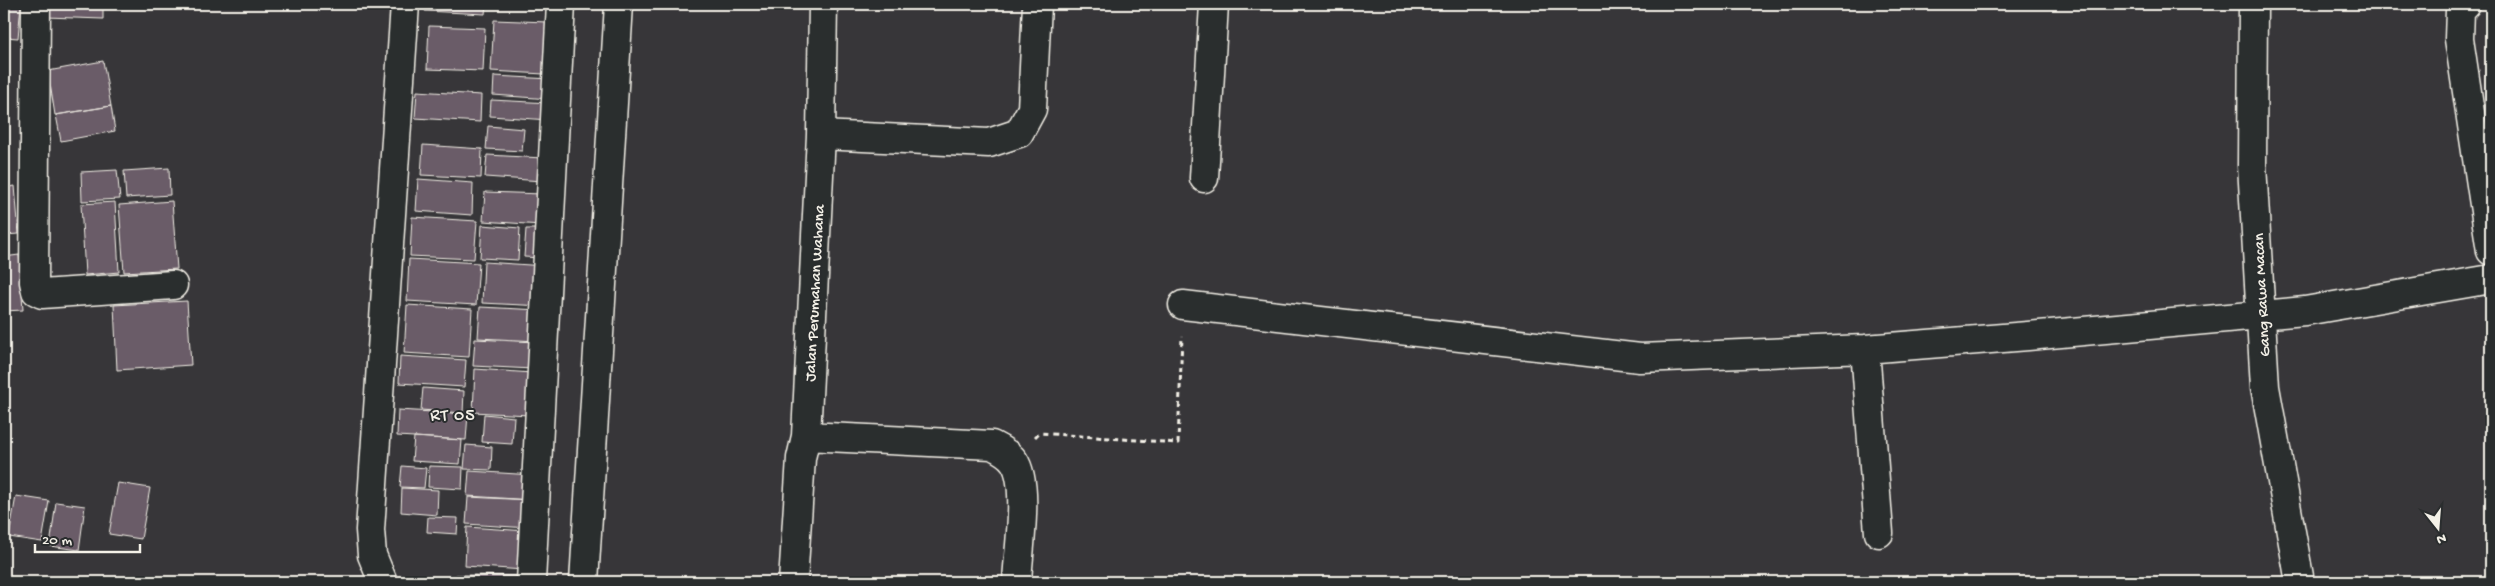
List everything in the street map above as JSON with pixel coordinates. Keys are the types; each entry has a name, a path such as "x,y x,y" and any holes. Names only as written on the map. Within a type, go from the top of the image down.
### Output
{"street":[{"path":"36,4 34,282 36,291 42,294 172,285"},
{"path":"384,582 372,555 370,530 405,4"},
{"path":"531,582 561,4"},
{"path":"584,582 619,4"},
{"name":"Jalan Perumahan Wahana","path":"793,582 801,458 806,436 821,135 823,4"},
{"path":"821,135 989,143 1019,133 1032,109 1037,4"},
{"path":"1204,178 1214,4"},
{"name":"Gang Rawa Macan","path":"2252,4 2252,165 2265,387 2300,582"},
{"path":"2466,4 2460,10 2459,38 2491,251"},
{"path":"1183,305 1640,358 1865,350 2305,311 2491,279"},
{"path":"1865,350 1879,533"},
{"path":"806,436 992,445 1013,460 1022,484 1017,582"}],"path":[{"path":"1013,460 1039,433 1178,443 1183,305"}],"building":[{"path":"4,4 21,4 18,38 4,37"},
{"path":"46,4 103,4 103,19 46,17"},
{"path":"425,4 486,4 485,14 425,11"},
{"path":"494,20 547,22 544,74 491,71"},
{"path":"429,26 485,28 483,71 427,69"},
{"path":"103,61 111,106 55,115 48,71"},
{"path":"494,76 551,79 550,99 493,95"},
{"path":"417,91 481,95 480,122 415,118"},
{"path":"491,100 550,103 549,120 490,116"},
{"path":"111,106 115,131 61,141 56,115"},
{"path":"488,126 524,129 522,151 486,149"},
{"path":"423,145 482,149 481,178 421,175"},
{"path":"487,155 543,158 542,181 485,177"},
{"path":"169,168 170,195 126,198 124,171"},
{"path":"117,170 120,199 82,201 81,172"},
{"path":"418,179 473,183 472,215 416,211"},
{"path":"15,186 19,234 4,235 4,188"},
{"path":"485,192 542,194 541,225 483,221"},
{"path":"172,201 177,269 124,272 119,205"},
{"path":"115,202 119,272 85,275 81,204"},
{"path":"412,217 477,221 474,259 410,256"},
{"path":"482,225 520,228 518,260 480,258"},
{"path":"526,229 543,229 541,258 524,257"},
{"path":"19,255 23,310 4,311 4,257"},
{"path":"409,259 479,263 476,305 407,301"},
{"path":"484,262 545,266 543,306 482,303"},
{"path":"187,301 191,365 117,370 114,305"},
{"path":"407,305 472,309 469,357 404,353"},
{"path":"480,307 540,310 538,341 478,338"},
{"path":"475,339 536,342 533,369 473,366"},
{"path":"400,356 466,360 464,387 399,383"},
{"path":"475,369 532,373 529,415 473,412"},
{"path":"423,388 464,391 463,413 421,410"},
{"path":"398,410 468,414 466,440 397,436"},
{"path":"484,414 514,417 512,444 482,442"},
{"path":"414,437 462,440 460,464 412,461"},
{"path":"466,445 492,447 491,470 464,469"},
{"path":"402,466 426,468 424,488 400,487"},
{"path":"429,466 463,467 462,489 428,487"},
{"path":"469,471 533,475 532,500 467,496"},
{"path":"118,483 150,488 141,539 109,534"},
{"path":"402,488 438,490 437,515 401,512"},
{"path":"16,496 49,501 42,542 9,537"},
{"path":"468,497 531,500 529,528 466,524"},
{"path":"56,502 85,506 79,550 50,546"},
{"path":"428,517 458,518 457,534 427,532"},
{"path":"467,527 527,531 524,570 465,566"},
{"path":"456,575 526,576 526,582 456,582"}],"district":[{"name":"RT 05","path":"453,414"}]}
